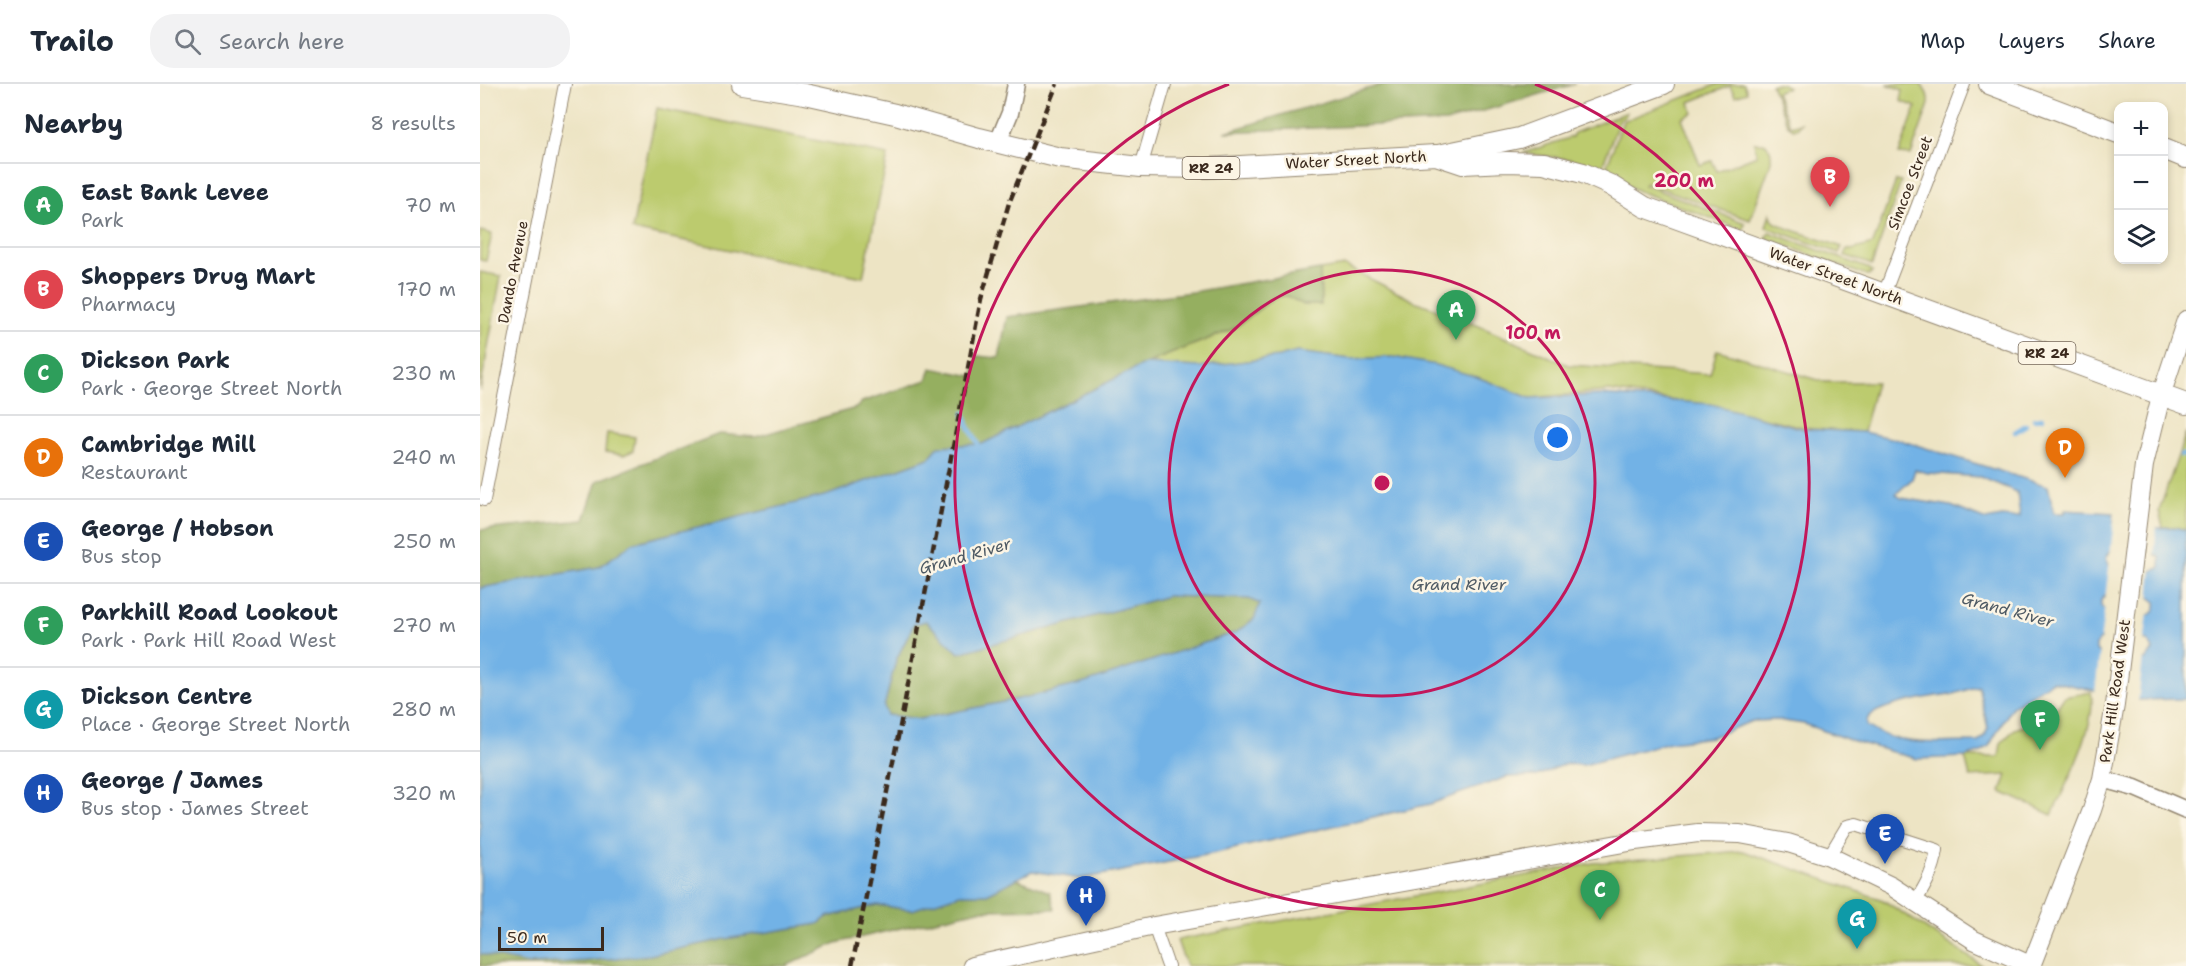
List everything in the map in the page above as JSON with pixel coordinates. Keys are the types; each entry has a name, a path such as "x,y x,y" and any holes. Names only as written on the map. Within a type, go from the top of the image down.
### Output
{"main road":[{"name":"Water Street North","path":"742,84 805,94 884,112 1060,158 1141,167 1206,168 1436,155 1462,164 1544,163 1583,173 1610,185 1645,207 2186,404"},
{"name":"RR 24","path":"1436,155 1519,138 1664,84"},
{"path":"1989,84 2114,131"},
{"path":"2168,151 2186,158"},
{"name":"Park Hill Road West","path":"2031,966 2102,779 2115,705 2144,465 2161,396 2186,320"},
{"path":"972,966 1154,926 1635,841 1698,833 1740,834 1788,843 1829,856 1891,886 1974,940 2031,966"}],"street":[{"name":"Dando Avenue","path":"484,500 565,84"},
{"path":"998,142 1011,114 1016,84"},
{"path":"1141,167 1165,84"},
{"name":"Simcoe Street","path":"1884,294 1964,84"},
{"path":"2102,779 2135,788 2186,810"},
{"path":"1829,856 1847,826 1856,824 1937,850 1929,881 1916,902"},
{"path":"1154,926 1168,966"}],"green space":[{"path":"1384,84 1575,84 1446,122 1225,132"},
{"path":"1718,84 1744,84 1747,92 1735,96 1730,86 1690,102 1693,113 1682,118 1700,165 1712,161 1717,171 1757,155 1754,143 1764,143 1769,147 1770,165 1750,220 1646,183 1644,185 1745,223 1743,230 1641,192 1604,174 1623,121"},
{"path":"1771,84 1783,84 1787,87 1776,92 1790,126 1801,123 1798,128 1793,129 1787,124"},
{"path":"1887,84 1921,84 1929,97 1929,104 1911,155 1899,154 1916,107 1901,101 1903,90"},
{"path":"657,108 888,155 863,277 632,230"},
{"path":"1627,112 1625,117 1619,120 1600,173 1581,166 1574,160 1523,153 1572,137 1574,133"},
{"path":"1896,181 1901,182 1872,265 1844,255 1847,249 1852,250 1873,244"},
{"path":"1770,213 1774,222 1842,247 1839,253 1766,227"},
{"path":"480,231 492,234 486,261 480,260"},
{"path":"1769,232 1873,272 1868,275 1862,274 1766,238"},
{"path":"1345,266 1414,301 1456,316 1568,365 1710,374 1717,350 1825,382 1876,382 1863,432 1812,429 1711,406 1609,391 1530,398 1477,377 1394,357 1350,359 1297,352 1279,357 1199,367 1145,364 1233,329 1275,297 1287,296 1304,305 1321,305 1320,270"},
{"path":"1320,270 1321,305 1304,305 1287,296 1275,297 1233,329 1145,364 982,444 939,446 929,458 828,495 633,543 599,567 480,588 480,530 584,520 597,481 719,434 755,437 856,408 862,402 927,380 931,368 973,376 977,356 999,358 1007,317 1192,292"},
{"path":"480,272 501,276 480,391"},
{"path":"607,433 635,437 633,451 624,455 605,452"},
{"path":"2186,433 2186,530 2163,527 2159,511"},
{"path":"1168,596 1249,599 1261,604 1254,619 1237,632 1085,683 920,719 887,715 884,707 896,660 914,624 926,621 959,653"},
{"path":"2091,692 2090,720 2085,737 2052,815 2001,792 2007,775 1970,777 1965,757 1999,757 2001,743 2015,729 2052,716 2064,697"},
{"path":"1743,851 1883,900 1983,966 1186,966 1177,940 1593,863"},
{"path":"1017,879 1050,892 1055,909 979,910 836,943 786,966 480,966 480,954 529,964 650,955 725,939 818,924 827,917 877,905 912,910 960,894 987,894"}],"water":[{"name":"Grand River","path":"1297,352 1350,359 1393,357 1436,365 1477,377 1530,398 1602,395 1711,404 1804,429 1863,432 1900,440 2048,486 2054,513 2065,513 2065,510 2114,513 2114,523 2159,528 2174,527 2186,530 2186,699 2138,700 2052,681 2012,707 1989,746 1981,752 1965,757 1917,759 1804,724 1777,720 1752,721 1712,737 1670,742 1584,765 1565,764 1537,776 1507,777 1430,804 1211,854 1080,879 1032,871 987,894 960,894 912,910 877,905 827,917 818,924 725,939 650,955 529,964 480,954 480,588 599,567 633,543 828,495 929,458 939,446 982,444 1145,364 1199,367 1279,357","holes":["1915,470 1980,477 2017,492 2020,517 1986,520 1951,506 1901,498 1896,494 1912,479","2111,550 2154,554 2160,557 2160,568 2152,571 2109,565 2106,558","2106,594 2149,597 2156,602 2152,614 2145,616 2119,613 2101,606 2101,600","1168,596 1249,599 1260,604 1254,619 1237,632 1085,683 920,719 887,715 884,707 896,660 914,624 926,621 959,653","2101,638 2148,641 2153,650 2145,660 2099,653 2096,645","1978,686 1988,728 1978,742 1907,741 1879,733 1867,726 1869,717 1883,709"]}],"pier":[{"path":"2115,511 2116,520 2157,525 2154,557 2110,555"},
{"path":"2110,560 2152,568 2149,601 2107,597 2105,599"},
{"path":"2105,606 2148,613 2144,644 2100,642"},
{"path":"2100,649 2143,657 2138,703 2095,693"}],"waterway":[{"path":"964,413 978,444"},
{"path":"2034,419 2042,418"},
{"path":"2015,432 2026,425"},
{"path":"2181,455 2186,455"}],"railway":[{"path":"852,966 981,299 1009,203 1057,84"}],"place":[{"name":"Shoppers Drug Mart","path":"1830,207"},
{"name":"East Bank Levee","path":"1456,340"},
{"name":"Cambridge Mill","path":"2065,478"},
{"name":"Parkhill Road Lookout","path":"2040,750"},
{"name":"George / Hobson","path":"1885,864"},
{"name":"Dickson Park","path":"1600,920"},
{"name":"George / James","path":"1086,926"},
{"name":"Dickson Centre","path":"1857,949"}]}
